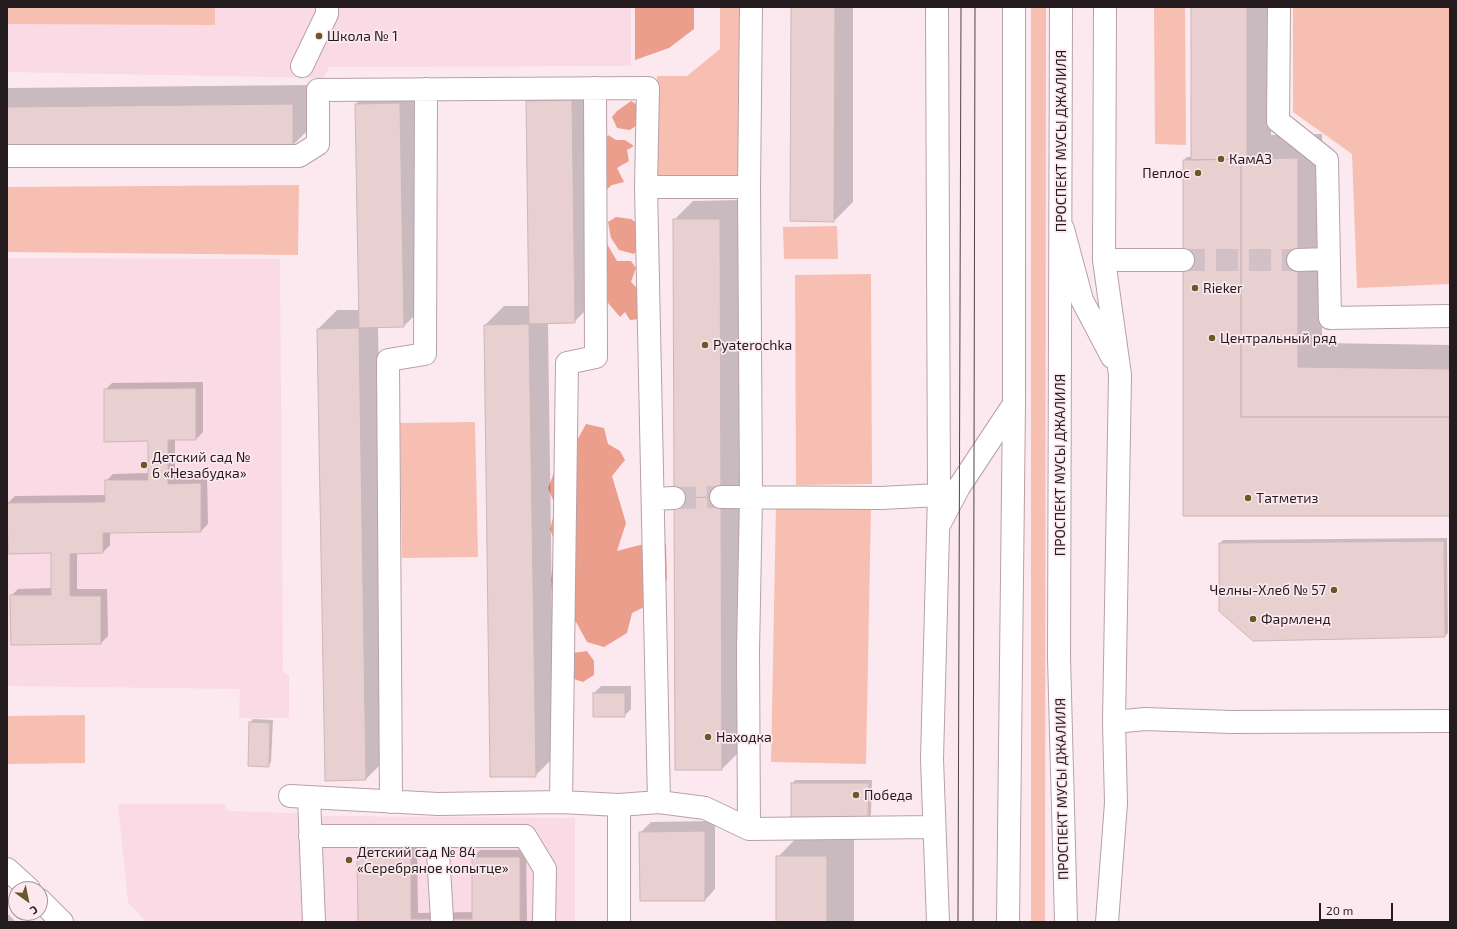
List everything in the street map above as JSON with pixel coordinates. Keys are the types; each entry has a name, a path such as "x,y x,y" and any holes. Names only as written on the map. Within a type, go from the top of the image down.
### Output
{"street":[{"path":"302,66 327,14 327,7"},
{"path":"749,829 748,651 751,497 749,187 751,7"},
{"path":"937,7 939,495 932,759 938,922"},
{"path":"1008,922 1014,404 1014,7"},
{"name":"ПРОСПЕКТ МУСЫ ДЖАЛИЛЯ","path":"1061,7 1062,222 1060,657 1066,922"},
{"path":"1105,7 1104,260 1120,375 1114,722 1116,803 1107,922"},
{"path":"1279,7 1278,121 1327,160 1330,318 1450,316"},
{"path":"561,802 567,363 596,357 595,88"},
{"path":"7,156 299,156 318,144 318,90 648,88 646,187 663,498 660,802"},
{"path":"391,802 388,360 425,354 426,90"},
{"path":"646,187 749,187"},
{"path":"1062,222 1082,300 1120,375"},
{"path":"1298,260 1329,259"},
{"path":"1104,260 1182,260"},
{"path":"937,531 958,487 1014,404"},
{"path":"721,497 881,498 939,495"},
{"path":"1114,722 1145,719 1231,722 1450,721"},
{"path":"314,922 310,836 300,797 438,804 561,802 619,805 660,802 704,808 749,829 934,827"},
{"path":"619,805 619,922"},
{"path":"310,836 525,836 545,869 544,922"},
{"path":"437,836 442,919"},
{"path":"7,869 20,881"},
{"path":"48,908 62,922"}],"shaded area":[{"name":"Школа № 1","path":"7,7 631,7 631,66 329,67 324,78 7,72"},
{"path":"7,7 215,7 215,25 7,24"},
{"path":"635,7 694,7 694,29 669,48 635,60"},
{"path":"720,7 745,7 742,182 656,181 657,76 687,76 720,49"},
{"path":"1031,7 1046,7 1045,922 1031,922"},
{"path":"1154,7 1185,7 1186,145 1155,144"},
{"path":"1293,7 1450,7 1450,284 1357,288 1352,154 1293,112"},
{"path":"631,101 641,107 640,123 630,130 617,128 612,117 617,111"},
{"path":"608,135 616,140 625,140 634,146 627,150 629,161 617,168 624,182 612,185 605,191 604,142"},
{"path":"299,185 298,255 7,252 7,187"},
{"path":"616,217 631,219 641,226 642,243 634,254 619,250 611,238 608,222"},
{"path":"837,226 838,259 784,259 783,227"},
{"path":"602,243 607,244 617,261 631,261 636,268 631,282 642,293 641,319 630,320 625,312 620,317 603,297"},
{"name":"Детский сад № 6 «Незабудка»","path":"7,258 280,259 283,671 289,676 289,718 239,718 240,689 7,686"},
{"path":"871,274 872,484 796,485 795,275"},
{"path":"475,422 478,557 402,558 400,423"},
{"path":"586,424 604,428 608,444 620,451 625,460 612,476 626,523 617,551 640,545 666,544 667,580 648,605 632,613 627,633 604,647 587,642 576,622 554,619 551,580 555,543 550,529 556,507 548,488 557,465 575,444"},
{"path":"776,505 871,507 866,764 771,762"},
{"path":"587,651 594,661 594,675 583,682 571,678 572,653"},
{"path":"85,715 85,763 7,764 7,716"},
{"name":"Детский сад № 84 «Серебряное копытце»","path":"118,804 224,804 228,811 319,814 320,816 575,818 575,922 146,922 128,902"}],"building":[{"path":"791,7 835,7 834,222 790,221"},
{"path":"1191,7 1247,7 1247,159 1191,160"},
{"path":"572,100 575,323 529,324 526,101"},
{"path":"400,103 404,327 359,328 355,104"},
{"path":"293,104 293,146 7,150 7,107"},
{"path":"1298,158 1298,367 1450,369 1450,417 1241,417 1241,159"},
{"name":"Центральный ряд","path":"1241,159 1241,417 1450,417 1450,516 1183,516 1183,160"},
{"path":"673,219 720,219 721,497 674,498"},
{"path":"529,324 536,777 490,777 484,325"},
{"path":"359,328 366,780 325,781 317,329"},
{"path":"196,388 196,440 168,440 168,484 201,483 201,532 103,533 103,553 70,554 70,596 101,596 101,644 11,645 10,595 51,595 51,553 8,554 7,503 105,502 105,480 148,480 148,441 104,442 104,389"},
{"path":"721,497 722,770 675,770 674,498"},
{"path":"1444,541 1445,637 1253,641 1219,611 1219,543"},
{"path":"593,693 625,693 625,717 593,717"},
{"path":"249,722 270,723 269,767 248,766"},
{"path":"791,783 869,783 868,819 791,818"},
{"path":"705,831 705,901 640,901 639,832"},
{"path":"357,853 411,853 411,919 472,919 472,857 520,857 520,922 358,922"},
{"path":"776,856 827,856 827,922 776,922"}],"tunnel":[{"path":"1183,260 1298,260"},
{"path":"674,498 721,497"}],"tram line":[{"path":"958,922 961,7"},
{"path":"973,922 975,7"}],"place":[{"name":"Школа № 1","path":"319,36"},
{"name":"КамАЗ","path":"1221,159"},
{"name":"Пеплос","path":"1198,173"},
{"name":"Rieker","path":"1195,288"},
{"name":"Центральный ряд","path":"1212,338"},
{"name":"Pyaterochka","path":"705,345"},
{"name":"Детский сад № 6 «Незабудка»","path":"144,465"},
{"name":"Татметиз","path":"1248,498"},
{"name":"Челны-Хлеб № 57","path":"1334,590"},
{"name":"Фармленд","path":"1253,619"},
{"name":"Находка","path":"708,737"},
{"name":"Победа","path":"856,795"},
{"name":"Детский сад № 84 «Серебряное копытце»","path":"349,860"}]}
